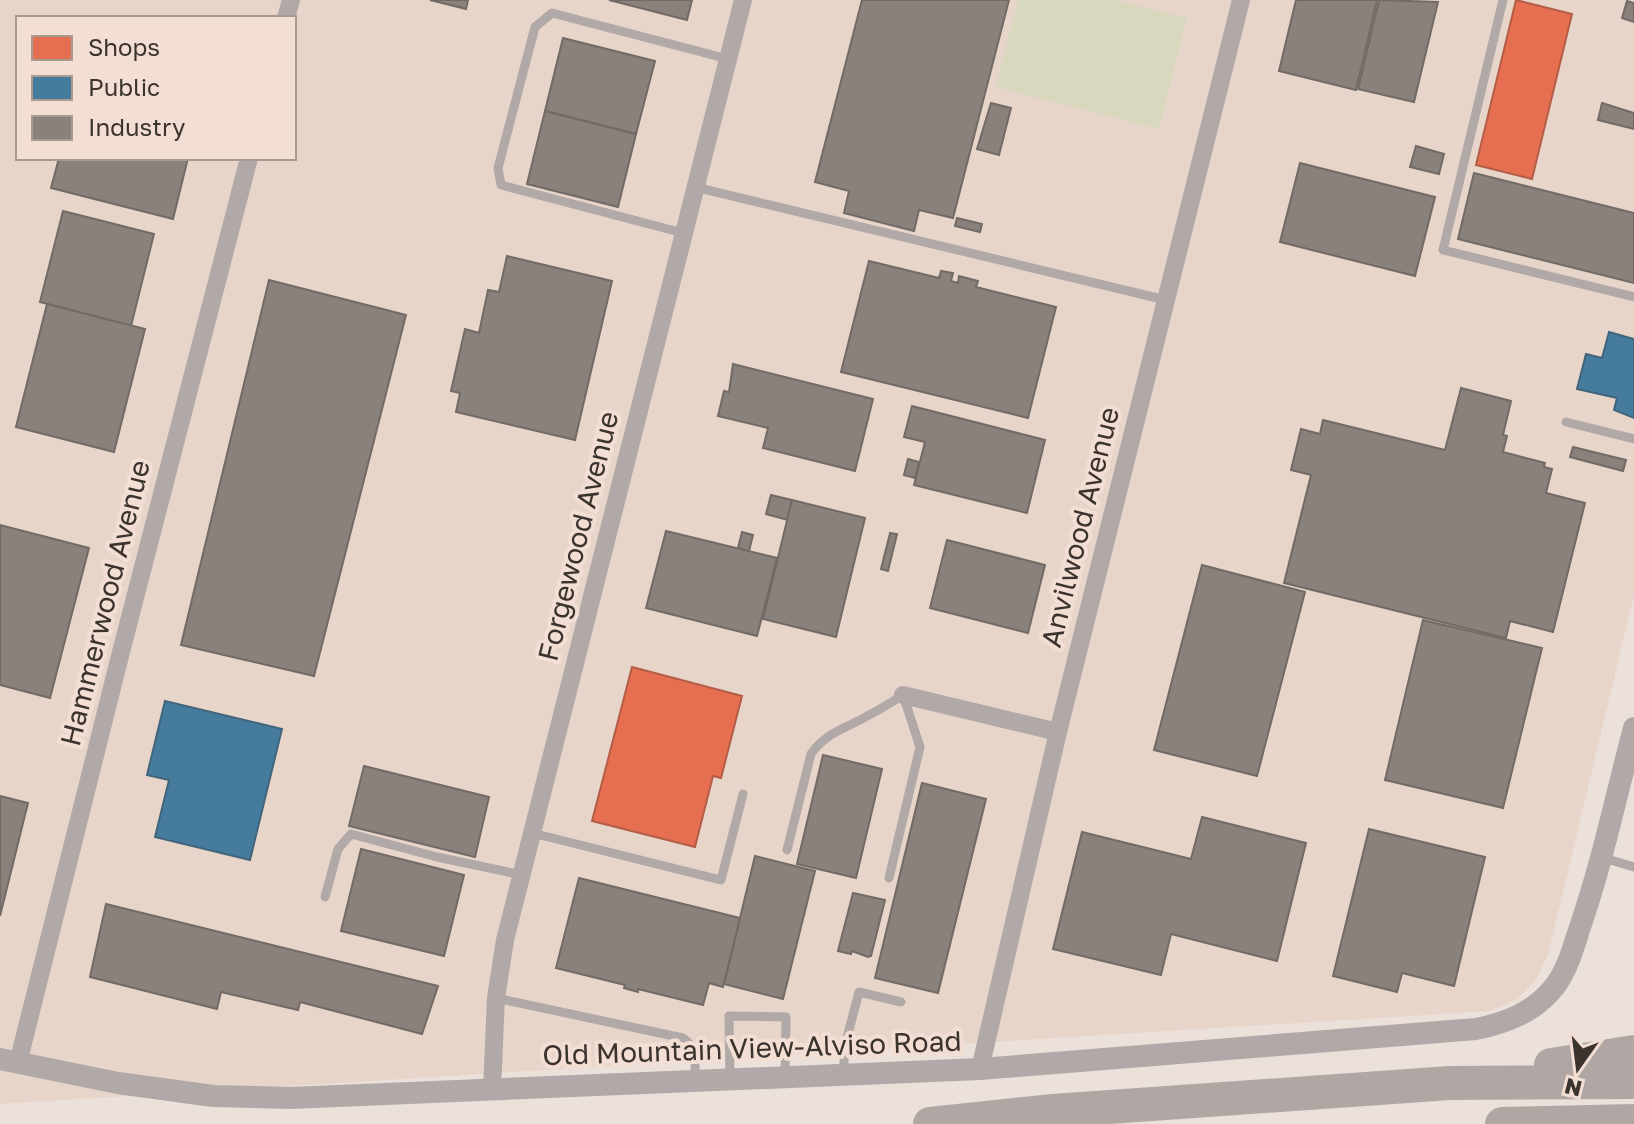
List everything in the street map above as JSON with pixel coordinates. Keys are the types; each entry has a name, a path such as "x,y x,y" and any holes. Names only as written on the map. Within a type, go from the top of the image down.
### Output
{"highway":[{"path":"1450,1083 1493,1073 1634,1052"},
{"path":"930,1124 1053,1111 1450,1083 1634,1082"},
{"path":"1502,1124 1634,1121"}],"street":[{"name":"Forgewood Avenue","path":"492,1090 496,998 505,940 743,0"},
{"name":"Anvilwood Avenue","path":"980,1069 1058,732 1241,0"},
{"name":"Hammerwood Avenue","path":"9,1061 122,648 248,160"},
{"path":"903,695 1058,732"},
{"path":"1600,857 1634,728"},
{"name":"Old Mountain View-Alviso Road","path":"9,1061 118,1083 213,1096 290,1098 980,1069 1476,1029 1507,1022 1539,1002 1555,986 1567,965 1600,857"}],"lane":[{"path":"1503,0 1443,250 1634,297"},
{"path":"683,233 501,185 498,168 535,27 552,13 728,59"},
{"path":"695,187 1166,300"},
{"path":"1566,422 1634,439"},
{"path":"787,850 811,754 831,733 903,695 920,747 889,878"},
{"path":"532,833 721,880 743,794"},
{"path":"325,897 338,849 351,834 522,875"},
{"path":"1600,857 1634,867"},
{"path":"844,1074 844,1049 859,992 901,1002"},
{"path":"496,998 683,1038 689,1042 694,1053 695,1081"},
{"path":"730,1079 729,1016 786,1017 785,1077"}],"shaded area":[{"path":"0,0 1634,0 1634,595 1548,955 1536,980 1517,999 1490,1011 0,1104"}],"green space":[{"path":"1018,0 1113,0 1187,18 1159,129 996,87"}],"building: Shops":[{"path":"1516,0 1572,14 1532,179 1476,165"},
{"path":"632,667 742,696 721,778 713,776 695,847 592,821"}],"building: Public":[{"path":"1609,332 1634,339 1634,418 1614,410 1617,398 1577,389 1586,354 1602,358"},
{"path":"165,701 282,729 250,860 155,837 169,780 147,775"}],"building: Industry":[{"path":"430,0 468,0 466,9"},
{"path":"609,0 692,0 687,20"},
{"path":"862,0 1009,0 953,218 919,210 914,231 844,213 849,191 815,182"},
{"path":"1296,0 1377,0 1356,90 1279,71"},
{"path":"1379,0 1438,2 1414,102 1358,89"},
{"path":"1627,1 1634,3 1634,22 1622,18"},
{"path":"563,38 655,61 636,134 545,111"},
{"path":"991,103 1011,108 999,155 977,149"},
{"path":"1602,103 1634,113 1634,129 1598,120"},
{"path":"545,111 636,134 618,207 527,184"},
{"path":"1416,146 1444,154 1439,174 1410,167"},
{"path":"58,160 188,160 173,219 51,188"},
{"path":"1300,163 1435,197 1415,276 1280,242"},
{"path":"1474,173 1634,213 1634,283 1458,239"},
{"path":"63,211 154,234 131,326 40,302"},
{"path":"957,218 982,224 980,232 955,226"},
{"path":"507,256 612,281 575,440 456,412 460,393 451,391 465,329 479,333 488,290 499,292"},
{"path":"869,261 939,278 941,271 953,273 951,281 958,283 959,276 978,281 976,287 1056,307 1028,418 841,372"},
{"path":"269,280 406,315 314,676 181,645"},
{"path":"47,304 145,329 114,452 16,427"},
{"path":"733,364 873,399 855,471 763,448 768,428 718,416 724,391 729,392"},
{"path":"1461,388 1511,401 1503,435 1507,436 1503,452 1545,463 1544,467 1552,469 1546,493 1585,503 1553,632 1510,621 1506,638 1284,583 1311,475 1291,470 1301,429 1320,434 1323,420 1445,450"},
{"path":"912,406 1045,440 1027,513 914,485 925,442 904,437"},
{"path":"1573,447 1626,460 1623,471 1570,457"},
{"path":"908,459 919,462 915,478 904,475"},
{"path":"771,495 792,500 788,520 766,514"},
{"path":"792,500 865,518 836,637 763,619"},
{"path":"0,525 89,548 50,698 0,685"},
{"path":"666,531 777,558 757,636 646,608"},
{"path":"742,532 753,535 749,551 738,548"},
{"path":"890,533 897,534 888,571 881,569"},
{"path":"947,540 1045,565 1028,633 930,608"},
{"path":"1202,565 1305,592 1257,776 1154,750"},
{"path":"1423,620 1542,648 1503,808 1385,780"},
{"path":"823,755 882,769 856,878 797,864"},
{"path":"364,766 489,797 475,857 349,826"},
{"path":"922,783 986,799 938,993 875,978"},
{"path":"0,796 28,803 0,916"},
{"path":"1202,817 1306,843 1277,961 1171,934 1161,975 1053,949 1082,832 1191,859"},
{"path":"1369,829 1485,857 1454,986 1402,973 1397,992 1333,976"},
{"path":"361,849 464,875 444,956 341,931"},
{"path":"755,856 815,871 783,999 724,984"},
{"path":"579,878 740,918 723,987 709,983 703,1005 638,989 638,992 624,988 625,985 556,968"},
{"path":"853,893 885,900 871,956 868,957 852,951 851,954 838,951"},
{"path":"106,904 438,986 422,1034 300,1002 298,1010 221,992 217,1009 90,977"}]}
